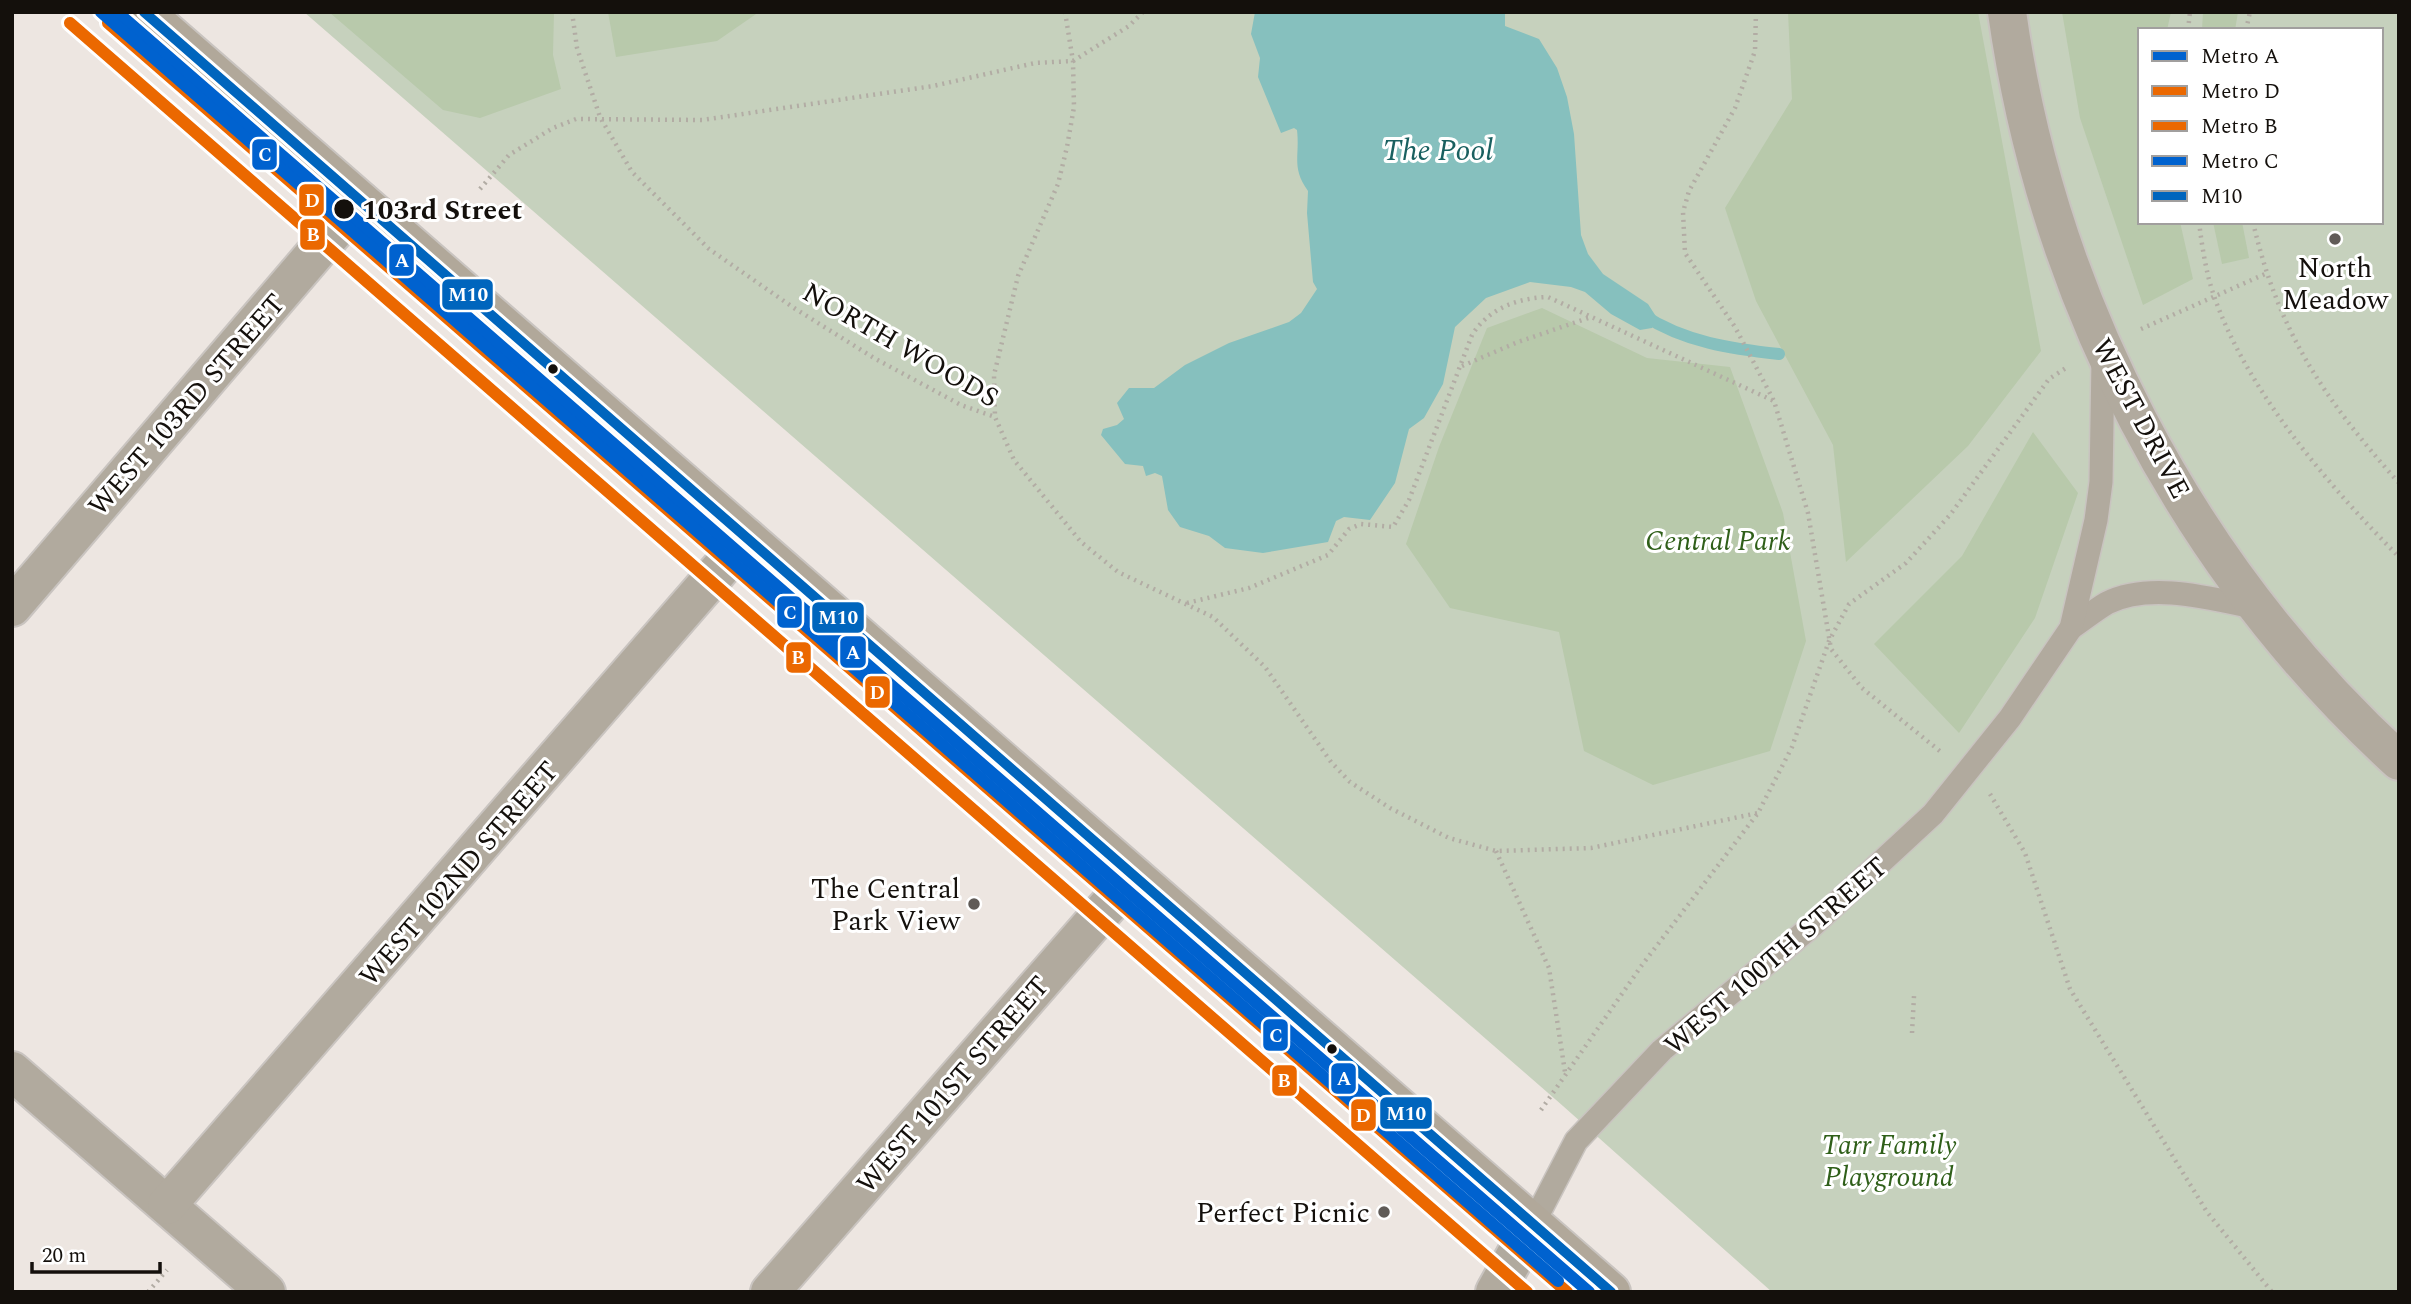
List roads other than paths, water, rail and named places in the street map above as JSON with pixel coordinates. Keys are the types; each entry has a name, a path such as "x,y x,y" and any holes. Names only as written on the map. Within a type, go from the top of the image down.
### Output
{"main road":[{"path":"144,12 1611,1292"}],"street":[{"name":"WEST DRIVE","path":"2007,12 2016,76 2057,232 2104,347 2180,495 2258,608 2331,695 2399,761"},
{"name":"WEST 103RD STREET","path":"12,607 360,201"},
{"name":"WEST 102ND STREET","path":"167,1205 747,538"},
{"name":"WEST 101ST STREET","path":"770,1292 1134,876"},
{"path":"12,1071 266,1292"},
{"name":"WEST 100TH STREET","path":"1495,1292 1533,1224"}],"lane":[{"name":"WEST 100TH STREET","path":"1533,1224 1576,1141 1662,1050 1812,926 1933,814 2010,718 2071,628 2096,520 2101,482 2104,347"},
{"name":"WEST 100TH STREET","path":"2071,628 2108,603 2145,595 2188,595 2258,608"}],"water":[{"name":"The Pool","path":"1255,12 1505,12 1505,26 1539,39 1557,68 1567,97 1574,134 1581,235 1588,254 1603,274 1648,304 1657,318 1652,328 1640,330 1611,314 1585,292 1571,287 1530,282 1486,298 1455,327 1443,384 1424,418 1409,429 1395,483 1370,520 1344,517 1336,521 1328,542 1263,553 1225,548 1209,536 1180,527 1168,510 1162,476 1155,473 1146,476 1143,466 1125,464 1101,435 1103,429 1117,425 1124,419 1117,403 1129,388 1154,388 1185,365 1229,343 1289,322 1301,313 1317,289 1313,282 1307,213 1308,191 1298,168 1297,130 1294,128 1281,133 1258,77 1260,58 1251,34"}],"waterway":[{"path":"1643,315 1675,332 1709,343 1779,354"}],"metro line":[{"name":"C","path":"101,12 1558,1281"},
{"name":"A","path":"117,12 1589,1292"},
{"name":"B","path":"70,23 1527,1292"},
{"name":"D","path":"108,23 1567,1292"}],"place":[{"name":"103rd Street","path":"344,209"},
{"name":"North Meadow","path":"2335,239"},
{"name":"The Central Park View","path":"974,904"},
{"name":"Perfect Picnic","path":"1384,1212"}],"park label":[{"name":"Central Park","path":"1718,540"},
{"name":"Tarr Family Playground","path":"1889,1160"}]}
